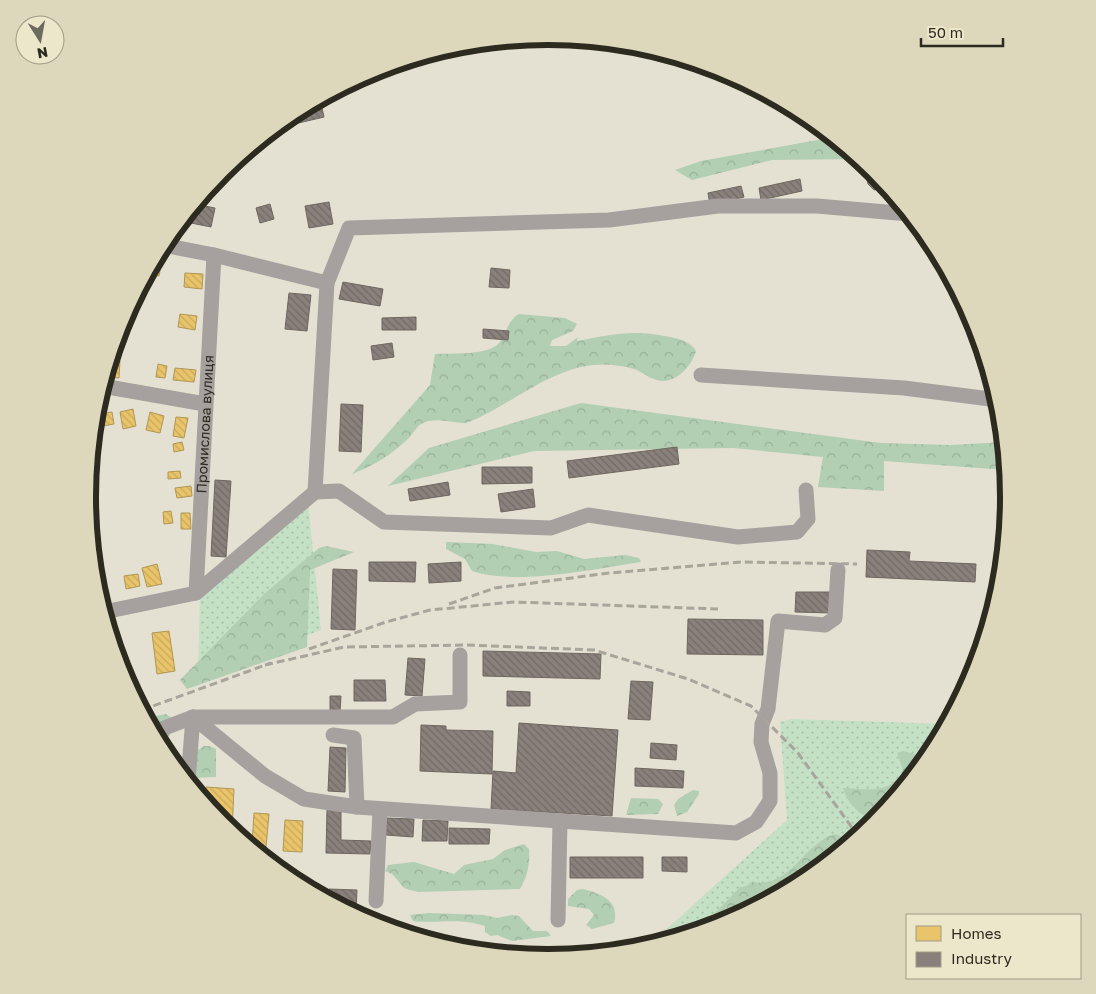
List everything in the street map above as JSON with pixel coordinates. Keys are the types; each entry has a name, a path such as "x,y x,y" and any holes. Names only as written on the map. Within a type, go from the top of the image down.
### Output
{"street":[{"path":"315,492 327,283 350,228 609,220 718,206 817,206 900,213"},
{"path":"172,247 214,255 327,283"},
{"name":"Промислова вулиця","path":"196,593 214,255"},
{"path":"701,376 904,388 989,399"},
{"path":"109,387 205,404"},
{"path":"110,611 196,593 315,492 339,491 384,522 551,528 588,514 738,537 796,532 808,520 806,490"},
{"path":"193,717 265,776 304,799 380,809 736,833 756,822 770,801 770,773 761,742 762,724 768,708 778,621 826,625 835,618 838,570"},
{"path":"161,729 193,717 394,717 415,704 460,702 460,655"},
{"path":"189,772 193,717"},
{"path":"334,735 354,738 357,807"},
{"path":"376,901 380,809"},
{"path":"558,920 560,821"}],"green space":[{"path":"823,139 848,159 772,160 692,180 675,170 701,161"},
{"path":"519,314 565,318 577,324 573,331 552,340 550,346 566,346 578,337 577,341 613,335 646,333 681,340 691,345 696,351 686,369 668,380 661,381 634,369 615,365 581,367 551,378 469,422 427,421 421,424 396,450 368,467 352,474 430,385 435,354 488,350 500,342 512,320"},
{"path":"581,403 881,443 951,445 996,442 999,469 884,461 884,491 818,487 823,457 733,448 534,451 388,486 429,448"},
{"path":"308,502 321,630 198,675 200,596"},
{"path":"446,542 493,544 536,552 557,551 584,559 625,555 639,558 641,562 533,577 490,575 472,571 465,559 446,549"},
{"path":"326,546 354,552 310,570 307,647 187,689 180,680 264,594 319,548"},
{"path":"166,714 172,718 172,730 167,740 157,723 154,716"},
{"path":"792,719 939,724 907,772 888,795 868,817 823,856 799,873 748,902 721,915 660,935 787,820 780,722"},
{"path":"204,746 216,749 216,777 194,778 191,775 193,753"},
{"path":"903,751 914,754 917,758 868,817 864,816 851,804 843,788 877,789 892,784 903,770 897,753"},
{"path":"693,790 699,791 699,794 687,812 677,816 674,805 678,799"},
{"path":"631,798 658,799 663,804 658,814 626,815"},
{"path":"835,834 845,838 799,873 774,888 721,915 691,926 709,919 740,887 746,886 751,882 765,882 776,879 786,873 824,839"},
{"path":"524,844 529,849 529,865 520,889 419,892 405,888 392,874 385,871 388,865 414,862 454,874 464,865 493,859 505,850"},
{"path":"583,889 596,893 612,903 615,915 614,923 592,929 586,925 594,915 589,909 568,906 568,899 577,890"},
{"path":"429,913 484,915 497,918 512,915 519,916 533,931 547,931 551,936 512,941 497,935 491,936 485,932 485,926 475,923 413,921 410,915"}],"building: Homes":[{"path":"160,266 161,266 159,276 155,275"},
{"path":"185,273 203,274 202,289 184,287"},
{"path":"180,314 197,316 195,330 178,327"},
{"path":"117,361 120,361 119,378 112,377"},
{"path":"158,364 167,366 165,378 156,377"},
{"path":"175,368 196,370 194,382 173,380"},
{"path":"133,409 136,426 123,429 120,412"},
{"path":"112,412 114,424 102,426 104,413"},
{"path":"150,412 164,416 160,433 146,430"},
{"path":"176,417 188,418 184,438 173,436"},
{"path":"182,442 184,450 174,452 173,444"},
{"path":"180,471 181,478 168,479 168,472"},
{"path":"191,486 192,496 177,498 175,488"},
{"path":"171,511 173,523 164,524 163,512"},
{"path":"181,513 190,513 191,529 181,529"},
{"path":"157,564 162,584 147,587 142,568"},
{"path":"103,571 108,594 107,594 105,585"},
{"path":"138,574 140,586 126,589 124,576"},
{"path":"169,631 175,671 157,674 152,633"},
{"path":"206,787 234,789 232,821 228,817 206,792"},
{"path":"254,813 269,814 266,847 262,847 252,839"},
{"path":"285,820 303,821 302,852 283,851"}],"building: Industry":[{"path":"322,106 324,117 292,125"},
{"path":"866,176 879,189 874,190 868,184"},
{"path":"800,179 802,191 761,200 759,188"},
{"path":"741,186 744,197 710,205 708,193"},
{"path":"329,202 333,224 309,228 305,206"},
{"path":"270,204 274,219 260,223 256,208"},
{"path":"203,206 215,208 211,227 191,223 192,218"},
{"path":"491,268 510,270 509,288 489,287"},
{"path":"343,282 383,289 380,306 339,299"},
{"path":"289,293 311,295 307,331 285,329"},
{"path":"416,317 416,330 382,330 382,318"},
{"path":"483,329 509,331 508,340 483,338"},
{"path":"392,343 394,357 373,360 371,346"},
{"path":"341,404 363,405 361,452 339,451"},
{"path":"677,447 679,464 569,478 567,461"},
{"path":"482,467 532,467 532,483 482,484"},
{"path":"215,480 231,481 226,557 211,556"},
{"path":"448,482 450,495 410,501 408,489"},
{"path":"533,489 535,507 501,512 498,494"},
{"path":"867,550 910,552 909,561 976,564 975,582 866,577"},
{"path":"369,562 416,562 415,582 369,581"},
{"path":"461,562 461,581 429,583 428,564"},
{"path":"333,569 357,570 355,630 331,629"},
{"path":"796,592 832,592 831,613 795,612"},
{"path":"688,619 763,620 763,655 687,654"},
{"path":"483,651 601,654 600,679 483,676"},
{"path":"408,658 425,659 422,696 405,695"},
{"path":"354,680 385,680 386,701 354,701"},
{"path":"631,681 653,682 650,720 628,719"},
{"path":"507,691 530,692 530,706 507,706"},
{"path":"330,696 341,696 340,712 330,712"},
{"path":"519,723 618,730 612,816 491,809 493,771 516,773"},
{"path":"421,725 446,726 446,730 493,731 492,774 420,771"},
{"path":"651,743 677,745 676,760 650,758"},
{"path":"330,747 346,748 345,792 328,791"},
{"path":"635,768 684,771 683,788 635,786"},
{"path":"327,809 341,810 341,840 371,841 370,854 326,853"},
{"path":"387,818 414,819 413,837 386,835"},
{"path":"423,820 448,821 447,841 422,841"},
{"path":"449,828 490,829 489,844 449,844"},
{"path":"570,857 643,857 643,878 570,878"},
{"path":"662,857 687,857 687,872 662,871"},
{"path":"329,889 357,890 356,906 348,902 329,892"}],"railway":[{"path":"449,604 495,588 609,573 742,562 857,564"},
{"path":"309,649 386,622 430,610 514,602 718,609"},
{"path":"265,665 344,647 468,645 594,650 688,679 751,706 798,753 854,830"},
{"path":"149,708 271,663"}]}
